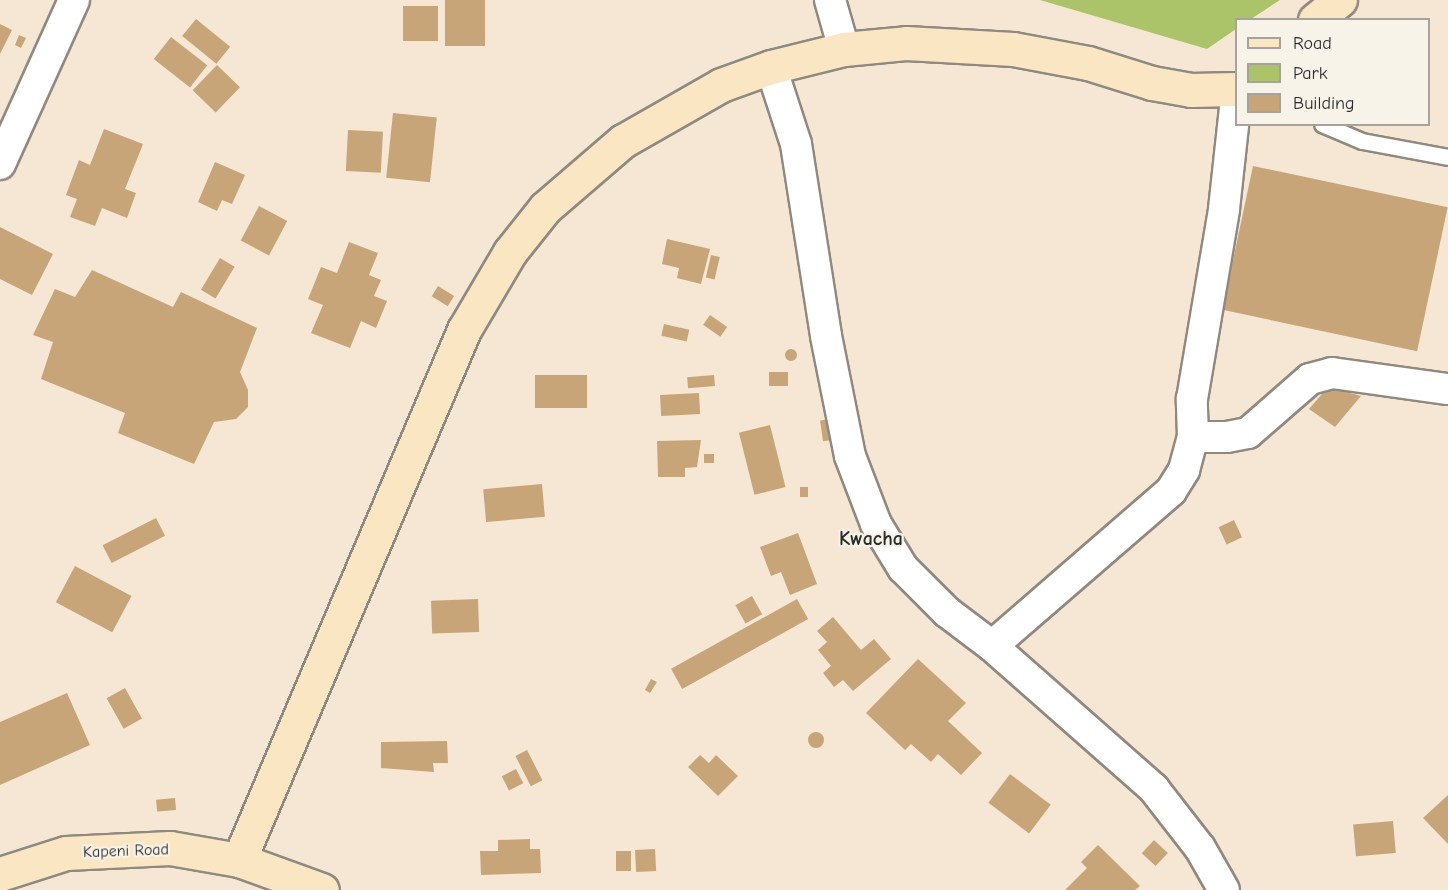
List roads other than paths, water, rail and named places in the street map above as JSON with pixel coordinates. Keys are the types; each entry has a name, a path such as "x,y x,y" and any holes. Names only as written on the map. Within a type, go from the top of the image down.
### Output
{"main road":[{"path":"1318,18 1340,0"},
{"path":"239,860 464,330 510,252 545,208 623,141 721,85 771,67 844,49 906,43 1013,49 1088,63 1152,83 1191,90 1235,89"},
{"name":"Kapeni Road","path":"0,874 45,858 98,850 170,848 239,860 322,890"}],"street":[{"path":"0,164 74,0"},
{"path":"830,0 844,49"},
{"path":"771,67 796,144 843,424 873,515 903,568 946,612 992,646 1154,789 1200,848 1224,890"},
{"path":"992,646 1171,491 1184,470 1193,437 1192,399 1224,209 1235,108"},
{"path":"1193,437 1248,433 1310,379 1332,374 1448,389"}],"lane":[{"path":"1327,126 1362,141 1448,157"}],"district":[{"name":"Kwacha","path":"871,538"}]}
